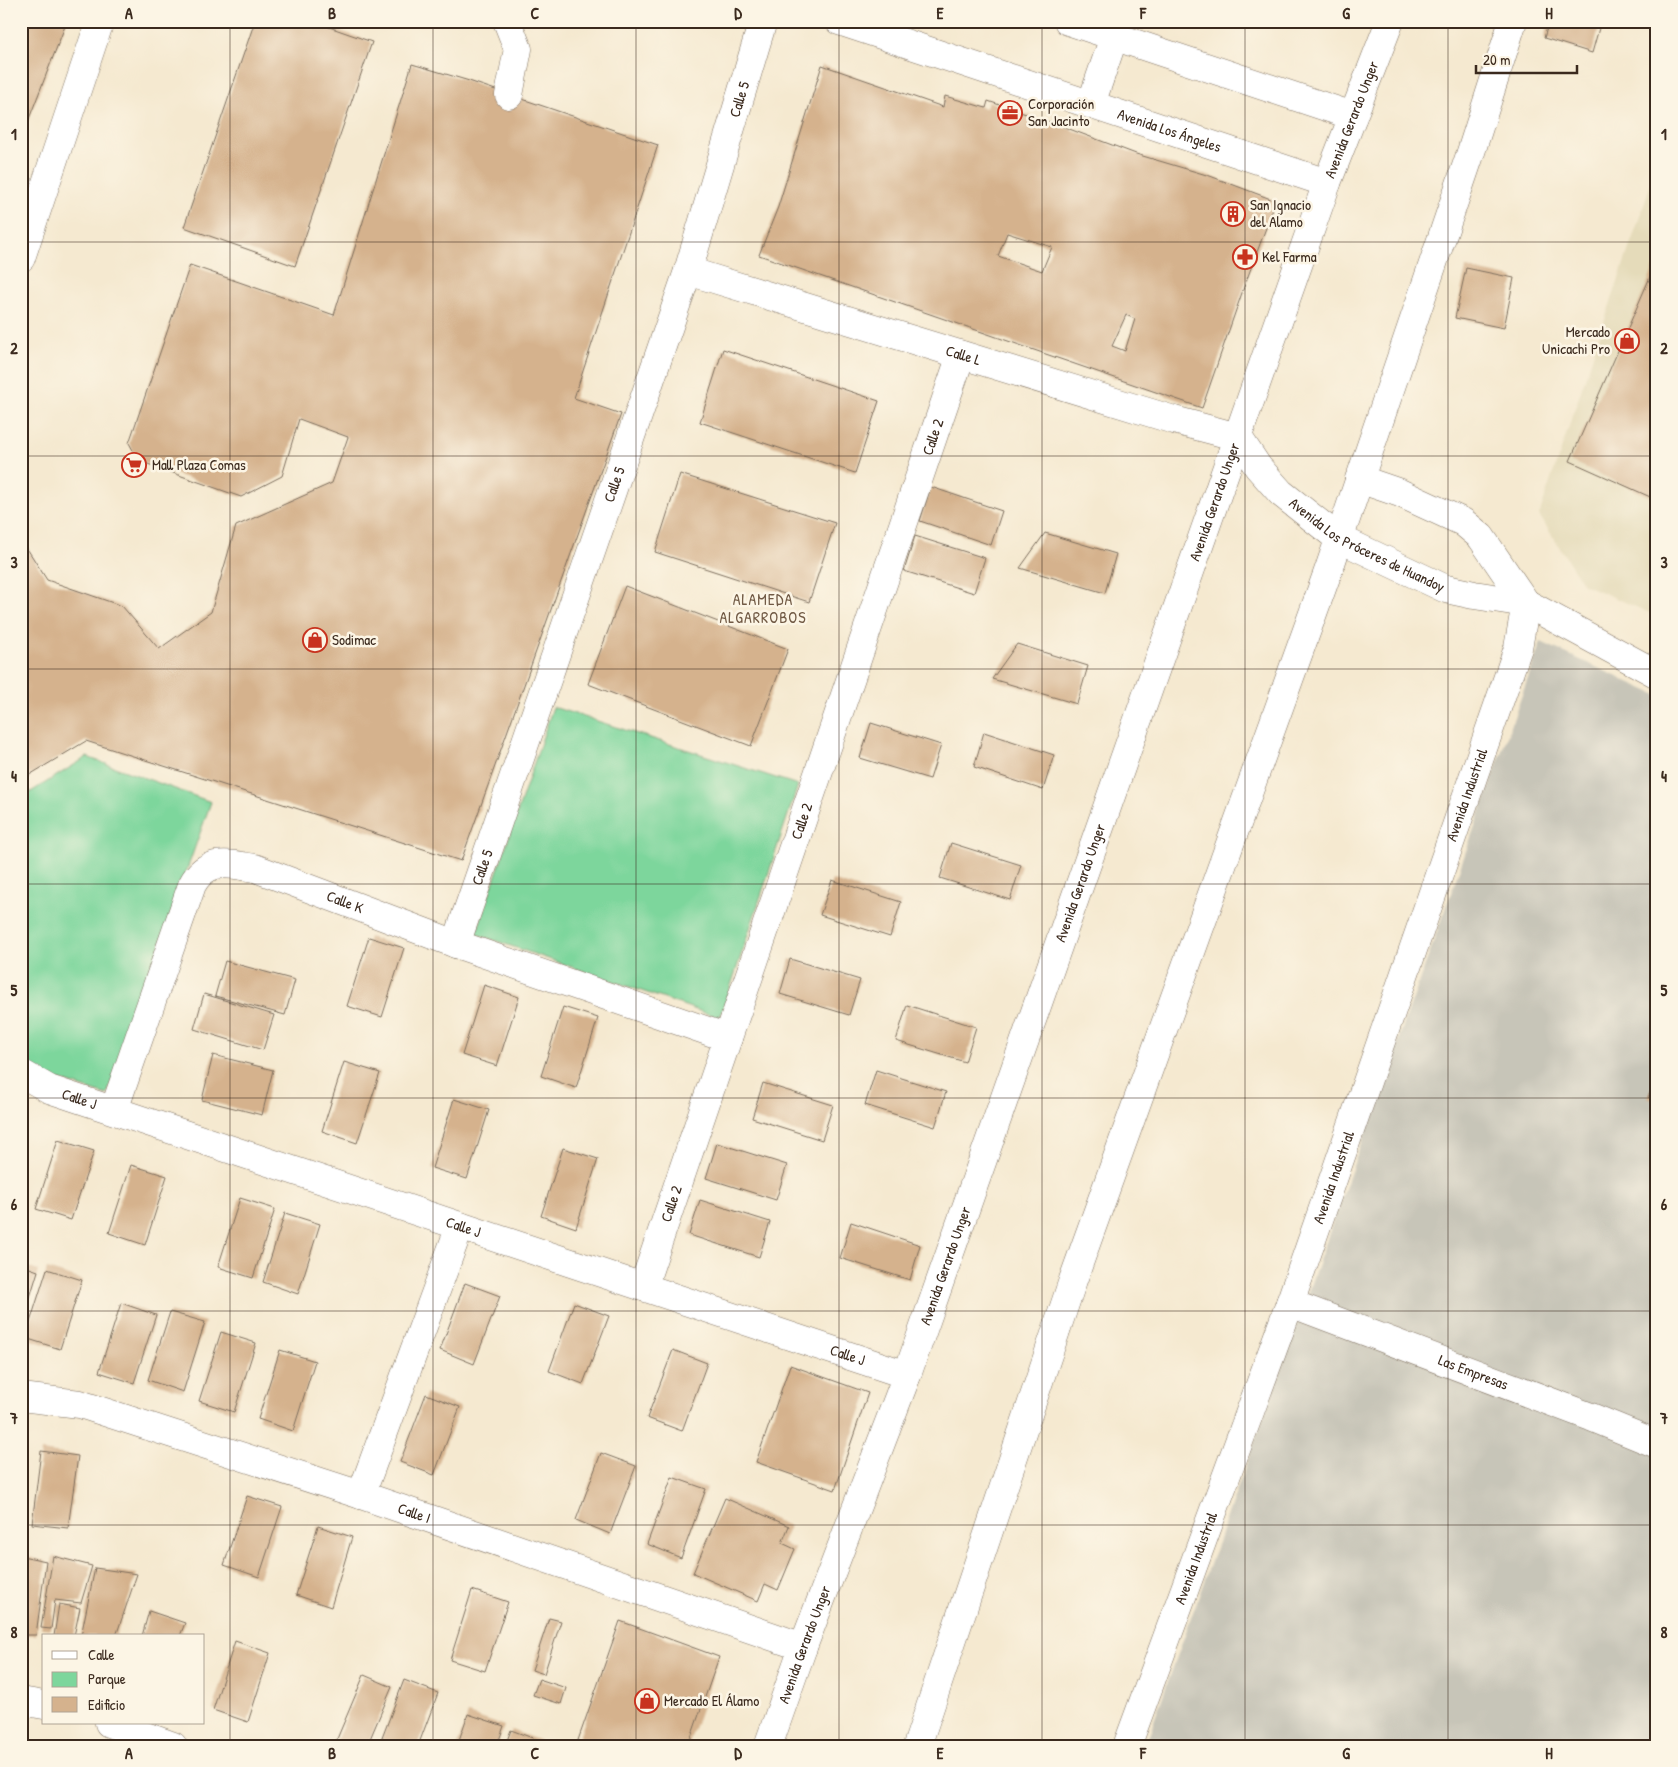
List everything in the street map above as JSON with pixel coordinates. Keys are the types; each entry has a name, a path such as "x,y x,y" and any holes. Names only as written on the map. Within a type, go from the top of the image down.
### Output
{"street":[{"path":"21,258 100,21"},
{"path":"507,21 518,49 509,95"},
{"name":"Calle 5","path":"456,944 688,271 763,21"},
{"name":"Avenida Los Ángeles","path":"839,21 1327,183"},
{"path":"1068,21 1353,116"},
{"name":"Avenida Gerardo Unger","path":"768,1746 803,1647 907,1375 1238,437 1248,403 1327,183 1390,21"},
{"path":"917,1746 1077,1270 1320,594 1350,544 1359,479 1471,152 1513,21"},
{"path":"1091,104 1114,37"},
{"name":"Calle L","path":"688,271 1174,420 1238,437"},
{"name":"Calle 2","path":"643,1287 961,355"},
{"name":"Avenida Los Próceres de Huandoy","path":"1238,437 1258,467 1281,493 1350,544 1446,589 1474,596 1526,604 1657,674"},
{"name":"Avenida Los Próceres de Huandoy","path":"1359,479 1400,493 1463,522 1482,537 1526,604"},
{"name":"Avenida Industrial","path":"1127,1746 1290,1303 1518,648 1526,604"},
{"name":"Calle K","path":"114,1110 192,885 198,873 212,865 226,863 254,868 456,944 728,1038"},
{"name":"Calle J","path":"21,1073 49,1089 907,1375"},
{"path":"361,1495 460,1226"},
{"name":"Las Empresas","path":"1290,1303 1573,1410 1657,1444"},
{"path":"21,1385 80,1404"},
{"name":"Calle I","path":"21,1397 80,1404 361,1495 803,1647"},
{"path":"21,1701 42,1705"},
{"path":"112,1724 173,1746"}],"shaded area":[{"name":"Mercado Unicachi Pro","path":"1657,166 1657,616 1583,584 1539,515"},
{"path":"1541,642 1657,695 1657,1746 1145,1746"}],"green space":[{"path":"553,707 798,785 720,1018 476,934"},
{"path":"87,757 211,802 107,1095 55,1079 21,1061 21,798"}],"building":[{"path":"21,21 67,21 25,129 21,128"},
{"path":"255,21 312,21 372,42 295,266 184,227"},
{"path":"1549,21 1601,21 1592,53 1544,38"},
{"path":"412,64 466,80 658,145 574,398 621,414 461,861 86,741 21,780 21,539 47,580 122,606 159,649 211,612 236,526 332,483 348,437 299,419 282,476 241,497 142,462 129,443 190,265 334,315"},
{"path":"822,65 943,107 945,96 986,108 988,101 1136,154 1210,176 1276,201 1202,408 759,255 778,207","holes":["1007,233 1052,247 1042,271 998,256","1126,315 1135,319 1125,351 1112,346"]},
{"path":"1657,261 1657,500 1570,461"},
{"path":"1466,268 1514,278 1504,328 1455,318"},
{"path":"723,349 879,401 855,473 700,422"},
{"path":"680,474 835,523 809,602 655,552"},
{"path":"931,487 1002,511 991,545 920,521"},
{"path":"1045,533 1116,554 1105,593 1020,568"},
{"path":"915,536 985,558 974,593 904,571"},
{"path":"625,586 788,649 751,746 588,684"},
{"path":"1017,644 1088,666 1077,704 992,679"},
{"path":"871,723 941,745 930,779 860,758"},
{"path":"984,732 1054,755 1043,790 974,767"},
{"path":"951,843 1021,865 1010,900 940,878"},
{"path":"832,880 901,902 890,937 820,915"},
{"path":"369,937 404,948 382,1017 347,1006"},
{"path":"790,959 860,980 849,1015 780,994"},
{"path":"225,961 295,980 285,1015 215,996"},
{"path":"484,985 519,997 497,1066 462,1055"},
{"path":"204,994 274,1015 263,1050 194,1029"},
{"path":"907,1005 976,1027 965,1062 896,1041"},
{"path":"563,1007 598,1018 576,1088 541,1076"},
{"path":"213,1055 273,1070 262,1115 202,1100"},
{"path":"344,1062 380,1073 357,1143 322,1131"},
{"path":"876,1070 946,1092 935,1127 865,1105"},
{"path":"1657,1077 1657,1102 1648,1097"},
{"path":"763,1083 833,1105 822,1140 752,1118"},
{"path":"454,1099 489,1110 467,1179 432,1168"},
{"path":"58,1140 94,1151 71,1220 36,1209"},
{"path":"717,1143 787,1165 776,1200 706,1178"},
{"path":"563,1148 598,1159 576,1228 541,1216"},
{"path":"131,1165 167,1176 145,1245 109,1233"},
{"path":"240,1198 275,1209 253,1278 218,1267"},
{"path":"700,1200 770,1222 759,1257 689,1235"},
{"path":"285,1213 320,1224 298,1294 263,1282"},
{"path":"851,1222 920,1245 910,1280 840,1258"},
{"path":"21,1265 38,1271 22,1323 21,1322"},
{"path":"47,1269 82,1280 60,1349 25,1338"},
{"path":"465,1283 500,1296 474,1364 440,1350"},
{"path":"121,1303 156,1315 134,1383 99,1372"},
{"path":"574,1303 609,1316 583,1384 549,1371"},
{"path":"170,1312 205,1322 183,1392 148,1380"},
{"path":"221,1332 256,1343 234,1412 199,1401"},
{"path":"280,1350 315,1361 293,1431 258,1419"},
{"path":"673,1350 707,1363 682,1431 647,1418"},
{"path":"790,1365 868,1393 835,1490 756,1462"},
{"path":"426,1394 460,1407 434,1475 400,1462"},
{"path":"41,1451 78,1456 68,1528 32,1524"},
{"path":"601,1453 636,1466 610,1534 576,1520"},
{"path":"672,1477 706,1489 681,1558 647,1544"},
{"path":"247,1496 282,1507 259,1577 224,1565"},
{"path":"725,1498 789,1526 782,1543 795,1549 778,1590 765,1584 758,1601 693,1573"},
{"path":"318,1526 352,1537 331,1607 296,1595"},
{"path":"22,1556 46,1561 36,1635 21,1635"},
{"path":"53,1556 92,1566 81,1603 55,1600 51,1629 41,1628"},
{"path":"95,1568 137,1574 117,1634 81,1634"},
{"path":"472,1590 508,1602 485,1671 450,1660"},
{"path":"59,1604 80,1608 74,1634 54,1634"},
{"path":"149,1611 185,1623 181,1634 143,1634"},
{"path":"549,1618 561,1621 544,1674 532,1670"},
{"name":"Mercado El Álamo","path":"620,1621 719,1657 688,1746 576,1746"},
{"path":"235,1641 270,1653 248,1722 213,1710"},
{"path":"364,1675 392,1687 367,1746 361,1746 356,1743 355,1746 334,1746"},
{"path":"539,1679 566,1688 561,1704 533,1695"},
{"path":"404,1680 438,1693 418,1746 379,1746"},
{"path":"468,1714 504,1726 497,1746 457,1746"},
{"path":"511,1730 546,1743 545,1746 505,1746"}],"place":[{"name":"Corporación San Jacinto","path":"1010,113"},
{"name":"San Ignacio del Alamo","path":"1233,214"},
{"name":"Kel Farma","path":"1245,257"},
{"name":"Mercado Unicachi Pro","path":"1627,341"},
{"name":"Mall Plaza Comas","path":"134,465"},
{"name":"Sodimac","path":"315,640"},
{"name":"Mercado El Álamo","path":"647,1701"}],"district":[{"name":"ALAMEDA ALGARROBOS","path":"763,608"}]}
